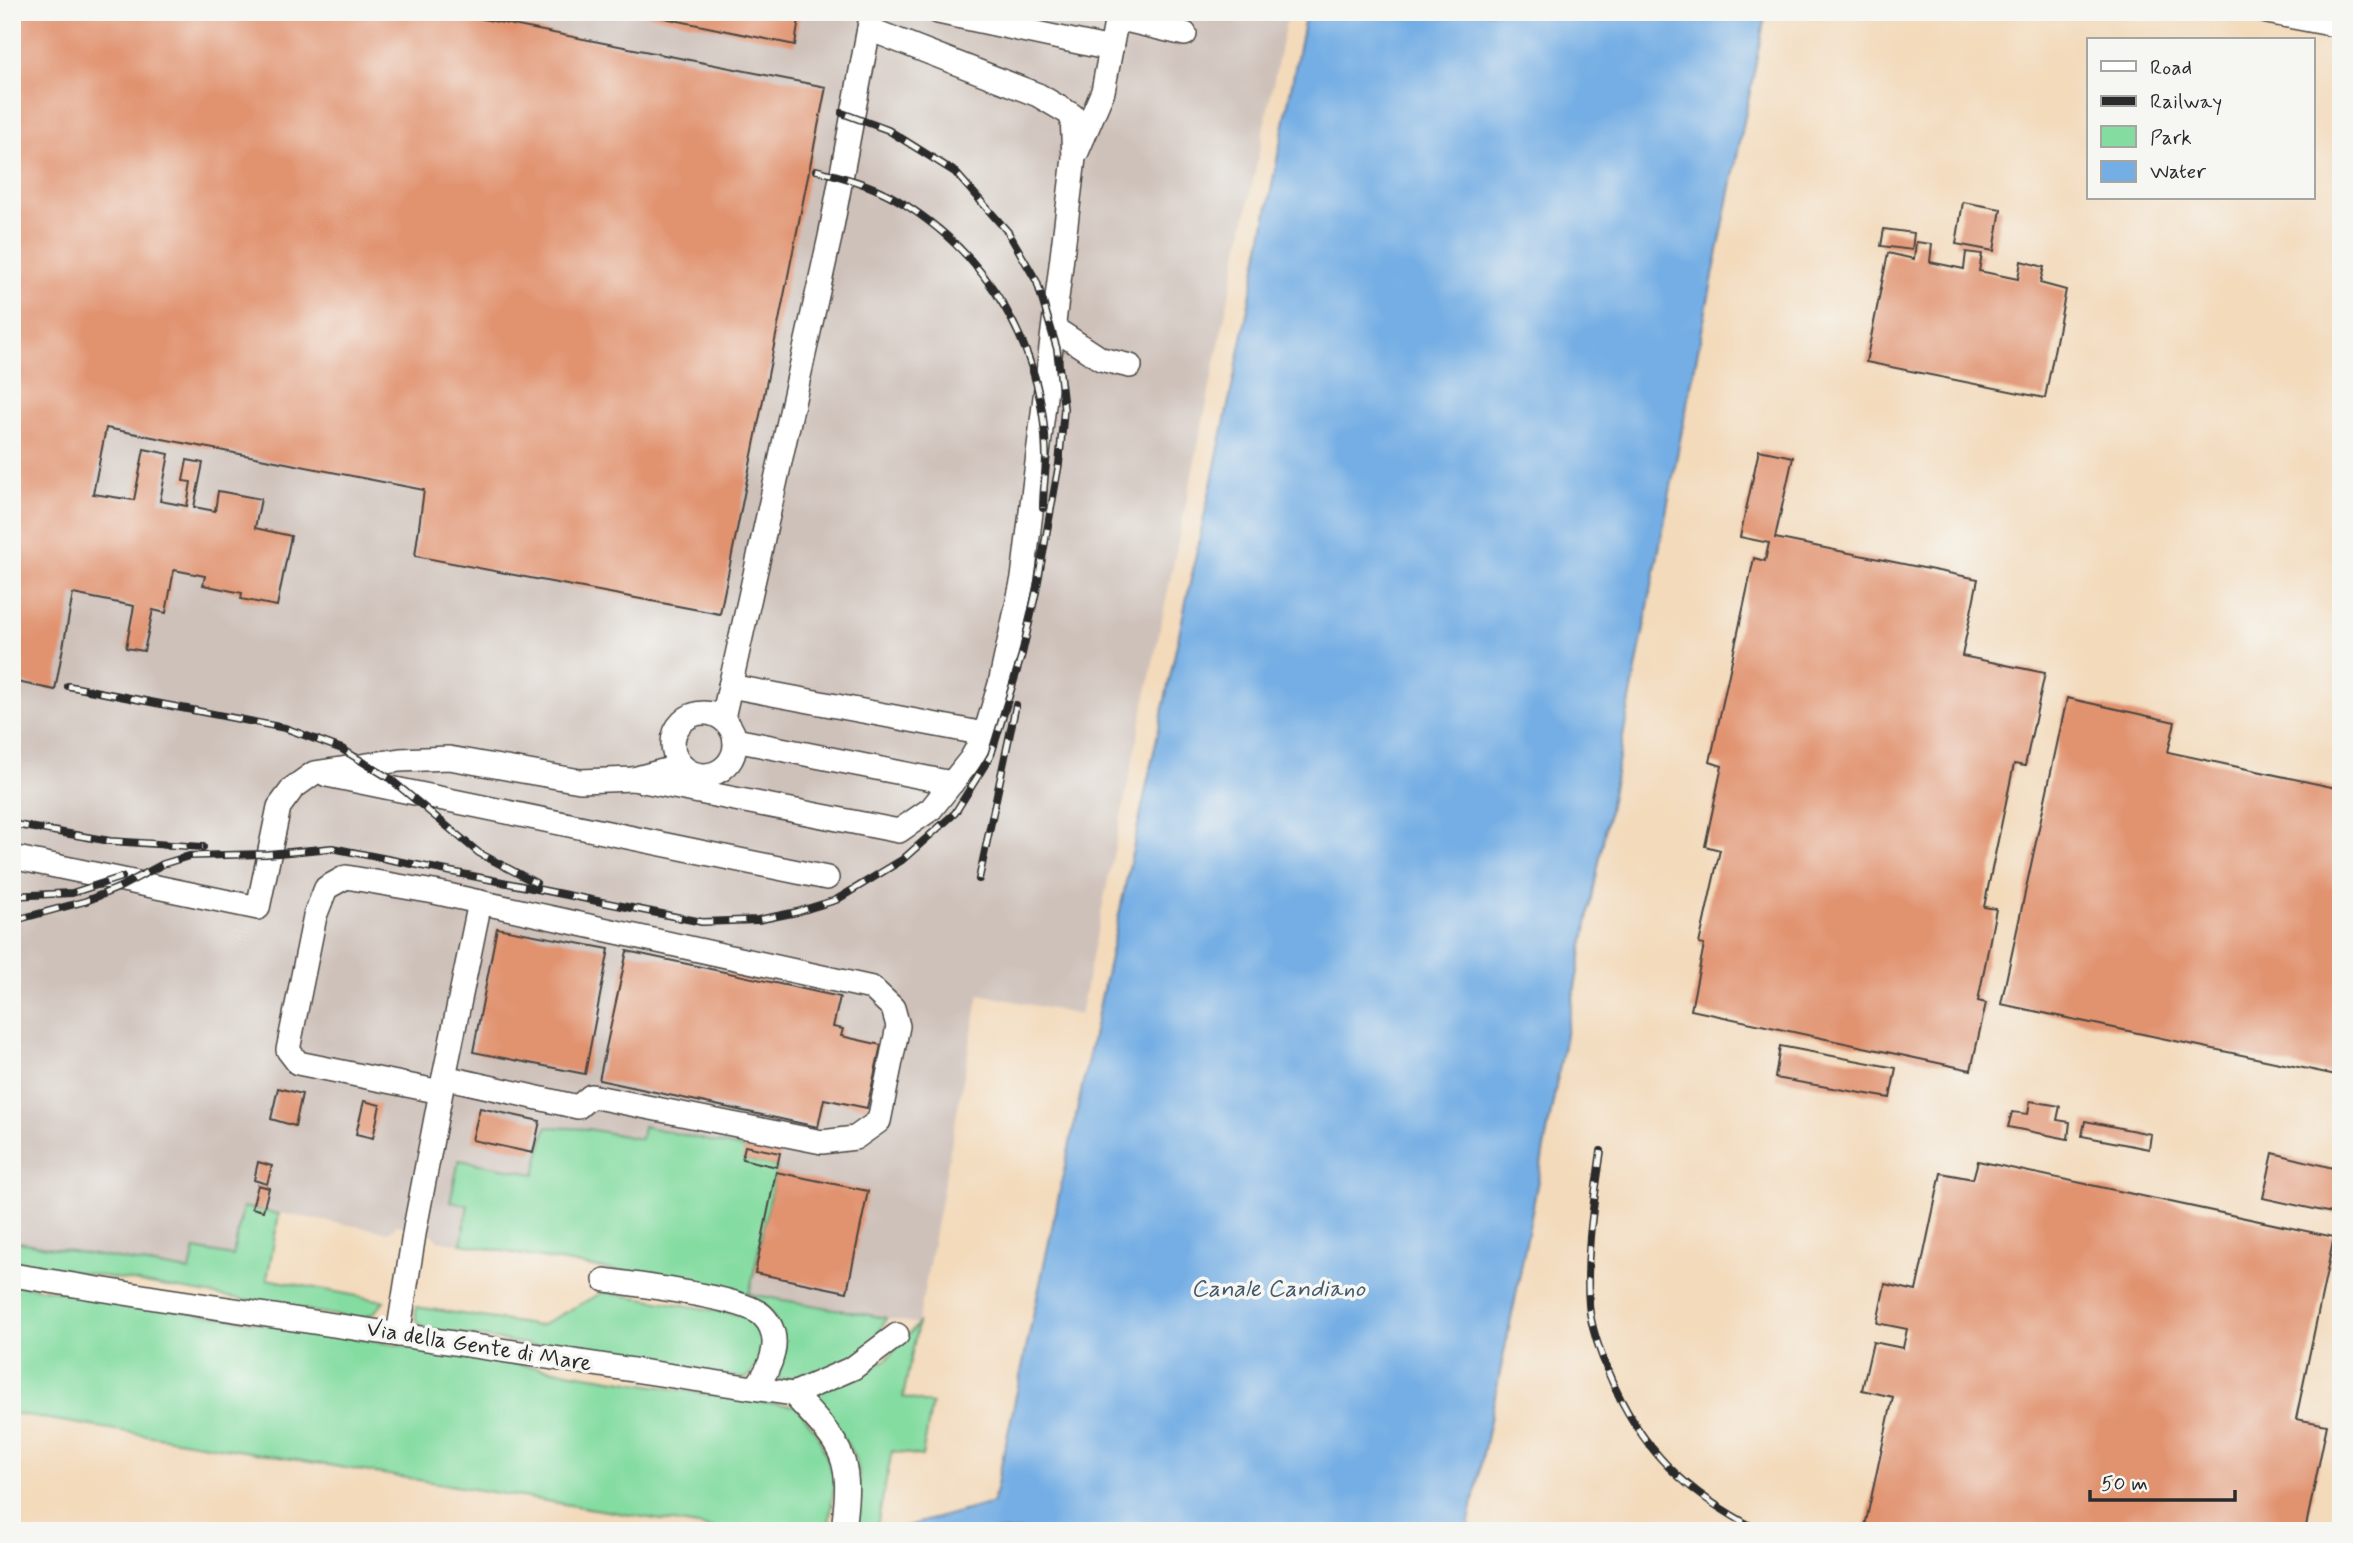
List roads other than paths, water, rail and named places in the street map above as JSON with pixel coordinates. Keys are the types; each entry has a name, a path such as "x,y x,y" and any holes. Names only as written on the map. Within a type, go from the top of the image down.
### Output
{"street":[{"path":"938,12 1111,50"},
{"path":"2267,12 2341,26"},
{"path":"1074,158 1103,90 1117,15 1185,34"},
{"path":"12,857 258,908 279,807 293,788 314,773 400,760 449,758 580,780 633,779 899,831 931,810 971,759 985,734 1000,684 1023,578 1074,158 1072,115 1038,95 870,21 830,237 723,718"},
{"path":"1055,329 1101,359 1130,366"},
{"path":"730,686 985,734"},
{"path":"702,712 723,718 730,725 735,740 733,757 727,766 718,772 699,775 681,766 673,748 676,729 682,721 702,712"},
{"path":"735,740 952,783"},
{"path":"633,779 681,766"},
{"path":"314,773 827,877"},
{"path":"346,877 480,902 872,988 893,1008 898,1026 879,1121 855,1138 822,1142 591,1096 578,1107 298,1063 288,1050 315,916 326,888 346,877"},
{"path":"398,1335 442,1084 480,902"},
{"name":"Via della Gente di Mare","path":"12,1275 793,1394"},
{"path":"606,1280 742,1303 763,1316 774,1335 773,1360 755,1388"},
{"path":"843,1531 848,1491 845,1468 836,1445 793,1394 853,1368 897,1335"}],"water":[{"name":"Canale Candiano","path":"1306,12 1766,12 1680,440 1515,1300 1467,1531 902,1531 903,1527 993,1503 1238,359"}],"railway":[{"path":"12,917 23,918 86,901 118,888 163,864 189,856 268,854 332,848 702,922 758,920 836,900 902,860 955,813 991,755 1022,654 1036,592 1059,464 1064,409 1057,349 1037,282 1008,232 955,172 888,130 842,113"},
{"path":"816,170 877,190 929,221 958,247 1005,307 1022,341 1035,377 1043,415 1046,455 1043,508"},
{"path":"68,686 285,728 342,749 389,778 479,853 536,883"},
{"path":"979,879 1016,705"},
{"path":"12,824 110,841 203,847"},
{"path":"12,896 72,893 122,877"},
{"path":"1601,1151 1591,1228 1588,1286 1592,1322 1608,1372 1635,1425 1668,1466 1709,1501 1760,1531"}]}
